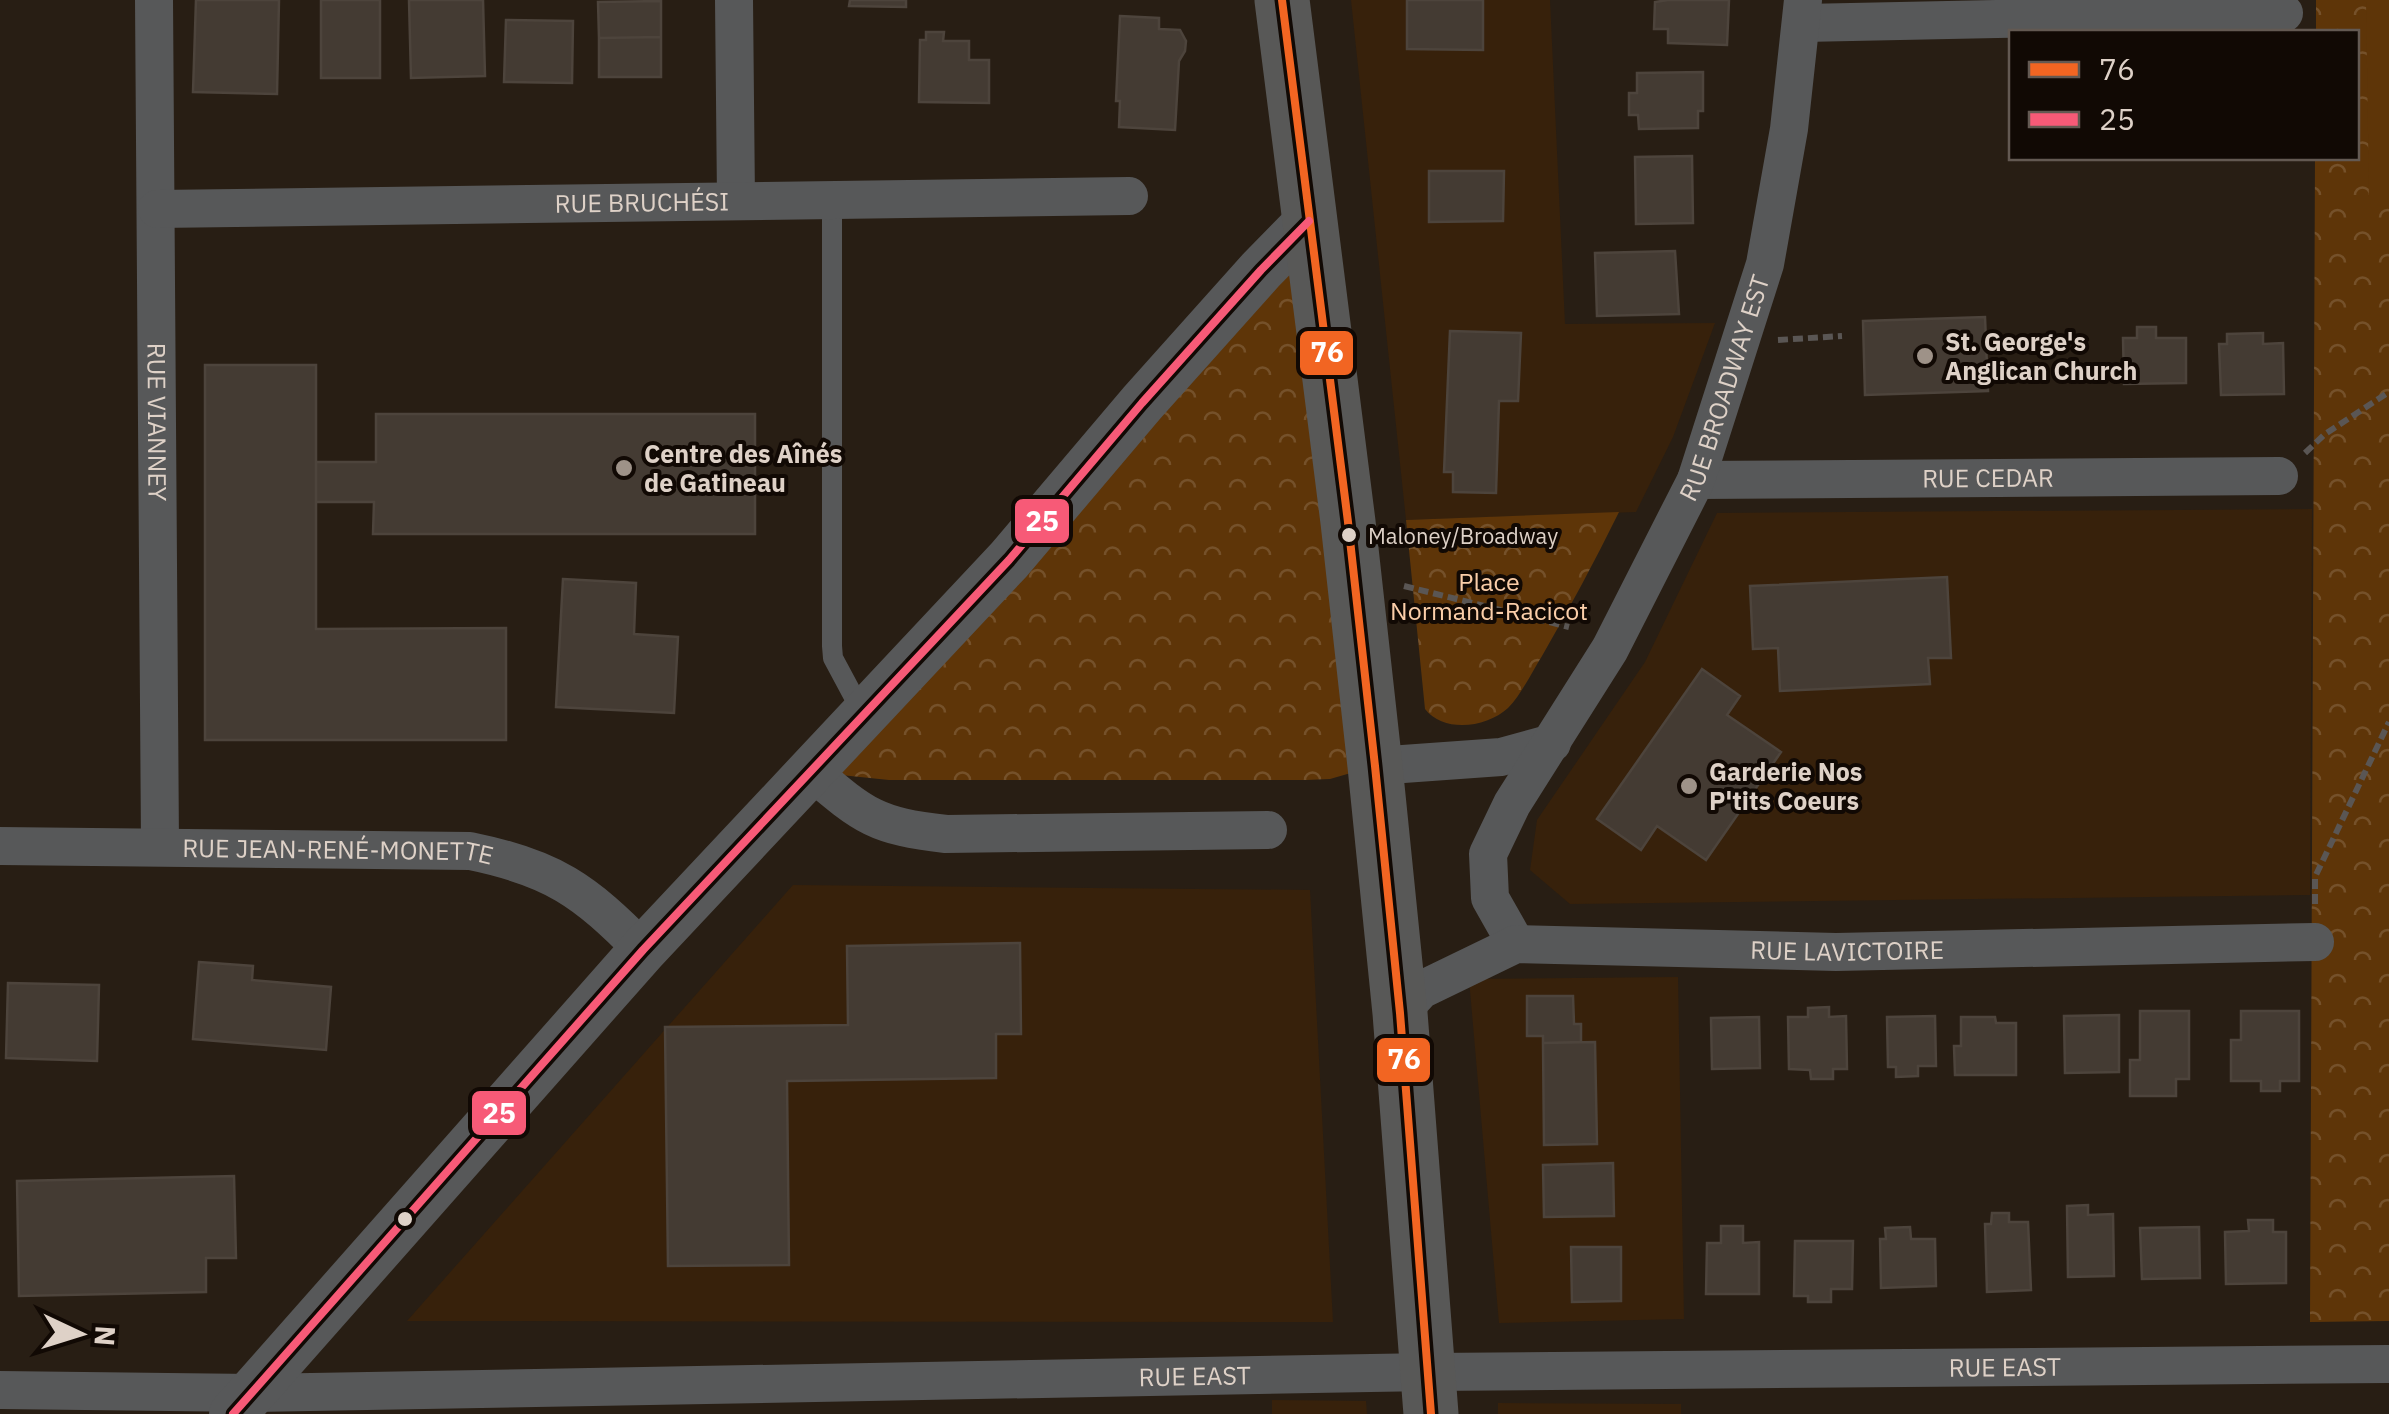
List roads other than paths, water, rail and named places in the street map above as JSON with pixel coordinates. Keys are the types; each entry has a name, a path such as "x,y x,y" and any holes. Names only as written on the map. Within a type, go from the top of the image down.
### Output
{"main road":[{"path":"1282,0 1375,766 1400,1013 1430,1393"}],"street":[{"name":"RUE VIANNEY","path":"154,0 160,846"},
{"path":"734,0 736,200"},
{"path":"1803,12 2284,13"},
{"name":"RUE BROADWAY EST","path":"1516,944 1490,898 1488,854 1512,804 1610,649 1696,480 1765,264 1789,129 1803,12"},
{"name":"RUE BRUCHÉSI","path":"156,210 1129,196"},
{"path":"243,1404 643,950 1019,548 1142,403 1309,222"},
{"name":"RUE CEDAR","path":"1696,480 2279,476"},
{"path":"1375,766 1501,757 1552,743"},
{"path":"812,772 858,811 895,828 946,834 1268,830"},
{"name":"RUE JEAN-RENÉ-MONETTE","path":"0,846 450,851 504,858 536,868 596,903 643,950"},
{"name":"RUE LAVICTOIRE","path":"1400,1013 1422,990 1516,944 1836,952 2315,942"},
{"name":"RUE EAST","path":"0,1390 243,1404 1430,1393 2389,1364"}],"lane":[{"path":"832,200 832,646 833,658 864,714"}],"place":[{"name":"St. George's Anglican Church","path":"1925,356"},
{"name":"Centre des Aînés de Gatineau","path":"624,468"},
{"name":"Maloney/Broadway","path":"1349,535"},
{"name":"Garderie Nos P'tits Coeurs","path":"1689,786"}],"park label":[{"name":"Place Normand-Racicot","path":"1489,596"}]}
